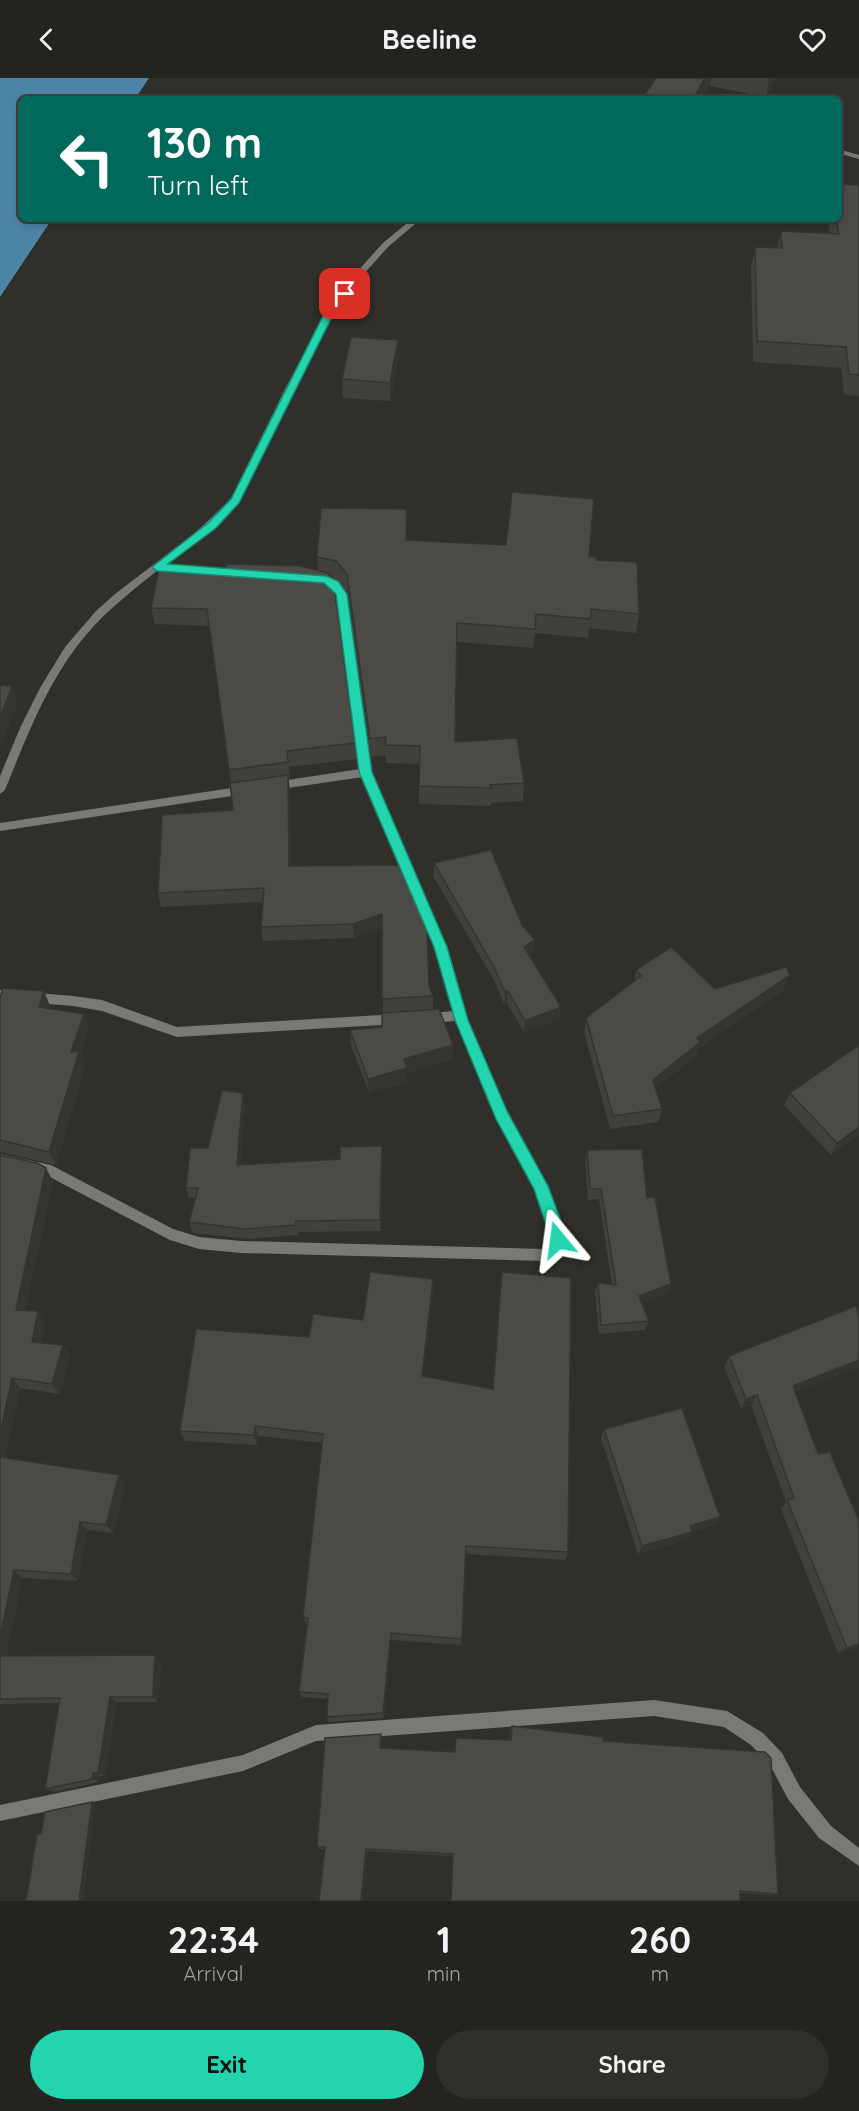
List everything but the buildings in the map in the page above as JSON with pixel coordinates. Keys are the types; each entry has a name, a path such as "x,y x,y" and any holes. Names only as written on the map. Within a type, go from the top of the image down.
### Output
{"street":[{"path":"842,152 859,157"},
{"path":"0,790 26,724 54,671 83,632 157,567 212,526 235,501 330,312 375,257 413,222"},
{"path":"157,567 240,573"},
{"path":"0,1160 46,1169 170,1234 199,1243 241,1247 545,1255 554,1251 558,1234 540,1186 501,1114 460,1016 440,947 366,772 341,594 334,584 309,578"},
{"path":"0,827 366,772"},
{"path":"0,995 98,1004 132,1015 159,1029 177,1032 460,1016"},
{"path":"0,1813 243,1763 316,1733 654,1708 727,1719 757,1739 776,1759 794,1793 825,1832 859,1858"}],"water":[{"path":"0,78 149,78 137,96 18,96 18,222 50,222 0,297"}],"route":[{"path":"345,294 330,312 235,501 212,526 157,567 326,580 334,584 341,594 366,772 440,947 462,1020 501,1114 540,1186 558,1234 558,1240"}]}
